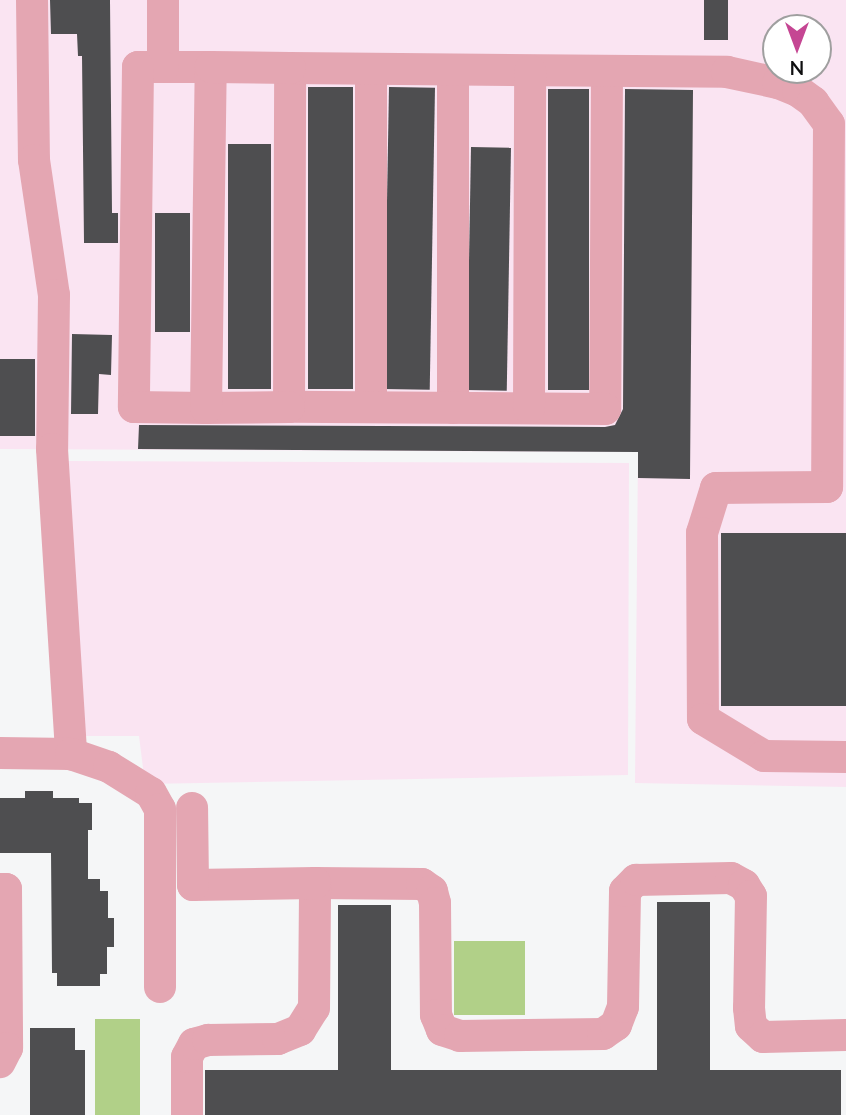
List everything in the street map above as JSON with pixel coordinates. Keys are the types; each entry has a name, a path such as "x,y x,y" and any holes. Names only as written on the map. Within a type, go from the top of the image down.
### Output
{"lane":[{"path":"32,0 34,160 54,295 52,449 71,754"},
{"path":"163,0 163,67"},
{"path":"607,71 605,409 134,407 138,67 727,72 778,83 798,91 813,102 829,124 827,487 716,488 702,533 703,719 764,756 846,757"},
{"path":"206,408 211,67"},
{"path":"289,407 290,68"},
{"path":"371,70 371,407"},
{"path":"453,70 453,408"},
{"path":"529,408 530,71"},
{"path":"0,753 71,754 109,767 151,793 159,809 160,987"},
{"path":"192,808 193,885 422,884 432,891 435,903 436,1015 442,1030 460,1036 603,1034 616,1026 623,1007 625,891 636,880 731,878 744,885 751,896 748,1008 751,1026 762,1037 846,1035"},
{"path":"187,1115 187,1057 194,1044 208,1040 278,1039 300,1030 314,1007 315,883"},
{"path":"0,889 6,889 7,1048 0,1062"}],"shaded area":[{"path":"0,0 846,0 846,787 635,783 638,452 0,449"},
{"path":"67,461 629,463 628,775 145,784 139,736 75,736"}],"green space":[{"path":"454,941 525,941 525,1015 454,1015"},
{"path":"95,1019 140,1019 140,1115 95,1115"}],"building":[{"path":"50,0 110,0 112,213 118,213 118,243 84,243 82,56 78,56 77,34 51,34"},
{"path":"704,0 728,0 728,40 704,40"},
{"path":"308,87 353,87 353,389 308,389"},
{"path":"389,87 435,88 430,390 384,389"},
{"path":"548,89 589,89 589,390 548,390"},
{"path":"625,89 693,90 690,479 638,478 638,452 138,449 139,425 615,425 623,409"},
{"path":"228,144 271,144 271,389 228,389"},
{"path":"471,147 511,148 507,391 467,390"},
{"path":"155,213 190,213 190,332 155,332"},
{"path":"72,334 112,335 111,375 99,374 98,414 71,414"},
{"path":"0,359 35,359 35,436 0,436"},
{"path":"721,533 846,533 846,706 721,706"},
{"path":"25,791 53,791 53,798 79,798 79,803 92,803 92,830 88,830 88,879 100,879 100,891 108,891 108,918 114,918 114,947 107,947 107,974 100,974 100,986 57,986 57,973 52,973 51,853 0,853 0,798 25,798"},
{"path":"657,902 710,902 710,1070 841,1070 841,1115 205,1115 205,1070 338,1070 338,905 391,905 391,1070 657,1070"},
{"path":"30,1028 75,1028 75,1050 85,1050 85,1115 30,1115"}]}
